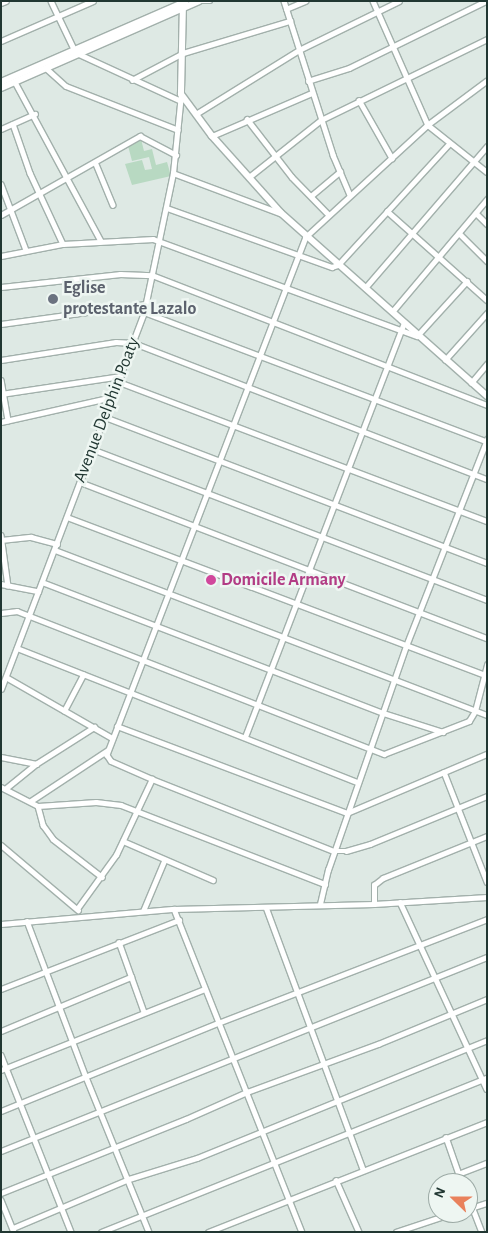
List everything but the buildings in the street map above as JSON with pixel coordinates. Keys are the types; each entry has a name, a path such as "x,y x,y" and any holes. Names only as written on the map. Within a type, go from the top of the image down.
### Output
{"street":[{"path":"1,3 6,1"},
{"path":"51,1 77,52 132,80 181,98 196,114 212,136 281,213 444,361 487,396"},
{"path":"1,41 94,1"},
{"path":"1,82 77,52 184,4 210,1"},
{"path":"284,1 321,120 350,194"},
{"path":"286,9 305,1"},
{"path":"373,1 428,126 487,172"},
{"path":"196,114 298,50 399,1"},
{"path":"308,81 349,68 392,45 486,1"},
{"name":"Avenue Delphin Poaty","path":"1,689 92,449 122,376 144,312 167,208 176,155 181,98 184,4"},
{"path":"132,80 183,53 290,21"},
{"path":"249,177 321,120 406,76 487,39"},
{"path":"1,88 47,69 77,52"},
{"path":"47,69 66,86 178,130"},
{"path":"487,81 428,126 328,214 306,237 193,526 158,626 108,750 111,761 334,851 346,851 370,844 487,796"},
{"path":"15,82 35,114 101,241"},
{"path":"212,136 247,119 312,93"},
{"path":"359,100 392,158"},
{"path":"1,129 35,114"},
{"path":"247,119 275,157 328,214"},
{"path":"13,124 40,194 63,244"},
{"path":"1,215 96,164 140,136 176,155"},
{"path":"167,208 326,266 338,265 449,144"},
{"path":"365,288 414,234 487,146"},
{"path":"96,164 113,205"},
{"path":"311,196 340,172"},
{"path":"173,173 281,213"},
{"path":"1,184 26,250"},
{"path":"392,312 476,214 487,198"},
{"path":"388,211 487,300"},
{"path":"476,214 487,224"},
{"path":"459,233 487,261"},
{"path":"1,256 63,244 101,241 160,241 400,332 417,336"},
{"path":"1,287 120,274 152,275 487,406"},
{"path":"417,336 467,281"},
{"path":"1,324 146,304"},
{"path":"144,312 486,440 394,679 334,851 320,904"},
{"path":"444,361 487,313"},
{"path":"245,737 259,703 281,637 334,504 385,366 404,323"},
{"path":"1,360 116,342 134,343 487,479"},
{"path":"471,383 487,364"},
{"path":"2,393 122,376"},
{"path":"1,380 8,420"},
{"path":"119,382 487,521"},
{"path":"1,422 113,397"},
{"path":"105,417 487,563"},
{"path":"92,449 487,600"},
{"path":"80,482 307,571 487,638"},
{"path":"67,517 485,676"},
{"path":"8,586 2,538 31,537 57,544"},
{"path":"55,550 487,715"},
{"path":"42,582 383,713 443,732"},
{"path":"1,584 38,592"},
{"path":"1,613 17,611 143,661 259,703 384,754 468,721 475,711 487,665"},
{"path":"18,648 358,782"},
{"path":"64,710 83,675"},
{"path":"6,677 112,738"},
{"path":"117,726 347,813 487,754"},
{"path":"94,727 36,764 3,788 38,806 44,825 53,839 102,877"},
{"path":"31,801 108,750"},
{"path":"1,757 36,764"},
{"path":"444,772 487,882"},
{"path":"77,909 102,877 123,841 152,779"},
{"path":"38,806 106,803 138,811 325,884"},
{"path":"374,904 376,882 487,836"},
{"path":"123,841 164,861 213,880"},
{"path":"1,844 82,915"},
{"path":"143,911 164,861"},
{"path":"1,924 82,915 174,909 374,904 487,897"},
{"path":"400,902 434,979 484,1079 487,1089"},
{"path":"266,907 324,1064 352,1133 363,1169"},
{"path":"174,909 302,1232"},
{"path":"1,1111 218,1022 487,919"},
{"path":"1,981 3,988 179,920"},
{"path":"27,921 60,1006 72,1043 149,1232"},
{"path":"119,942 144,1012"},
{"path":"1,1151 310,1026 487,957"},
{"path":"1,1030 130,977"},
{"path":"4,1069 206,989"},
{"path":"1,1193 247,1092 324,1064 487,999"},
{"path":"1,1200 14,1230 129,1179 197,1158 261,1129 487,1040"},
{"path":"1,1055 4,1069 21,1102 71,1232"},
{"path":"101,1232 484,1079"},
{"path":"208,1232 288,1198 487,1122"},
{"path":"446,1137 458,1173"},
{"path":"461,1173 487,1163"},
{"path":"336,1180 359,1232"},
{"path":"396,1232 428,1221"}],"green space":[{"path":"141,139 144,151 152,149 156,165 167,162 171,176 132,185 125,164 142,160 145,170 152,169 149,157 132,161 127,142"}],"place":[{"name":"Eglise protestante Lazalo","path":"53,299"},
{"name":"Domicile Armany","path":"211,580"}]}
